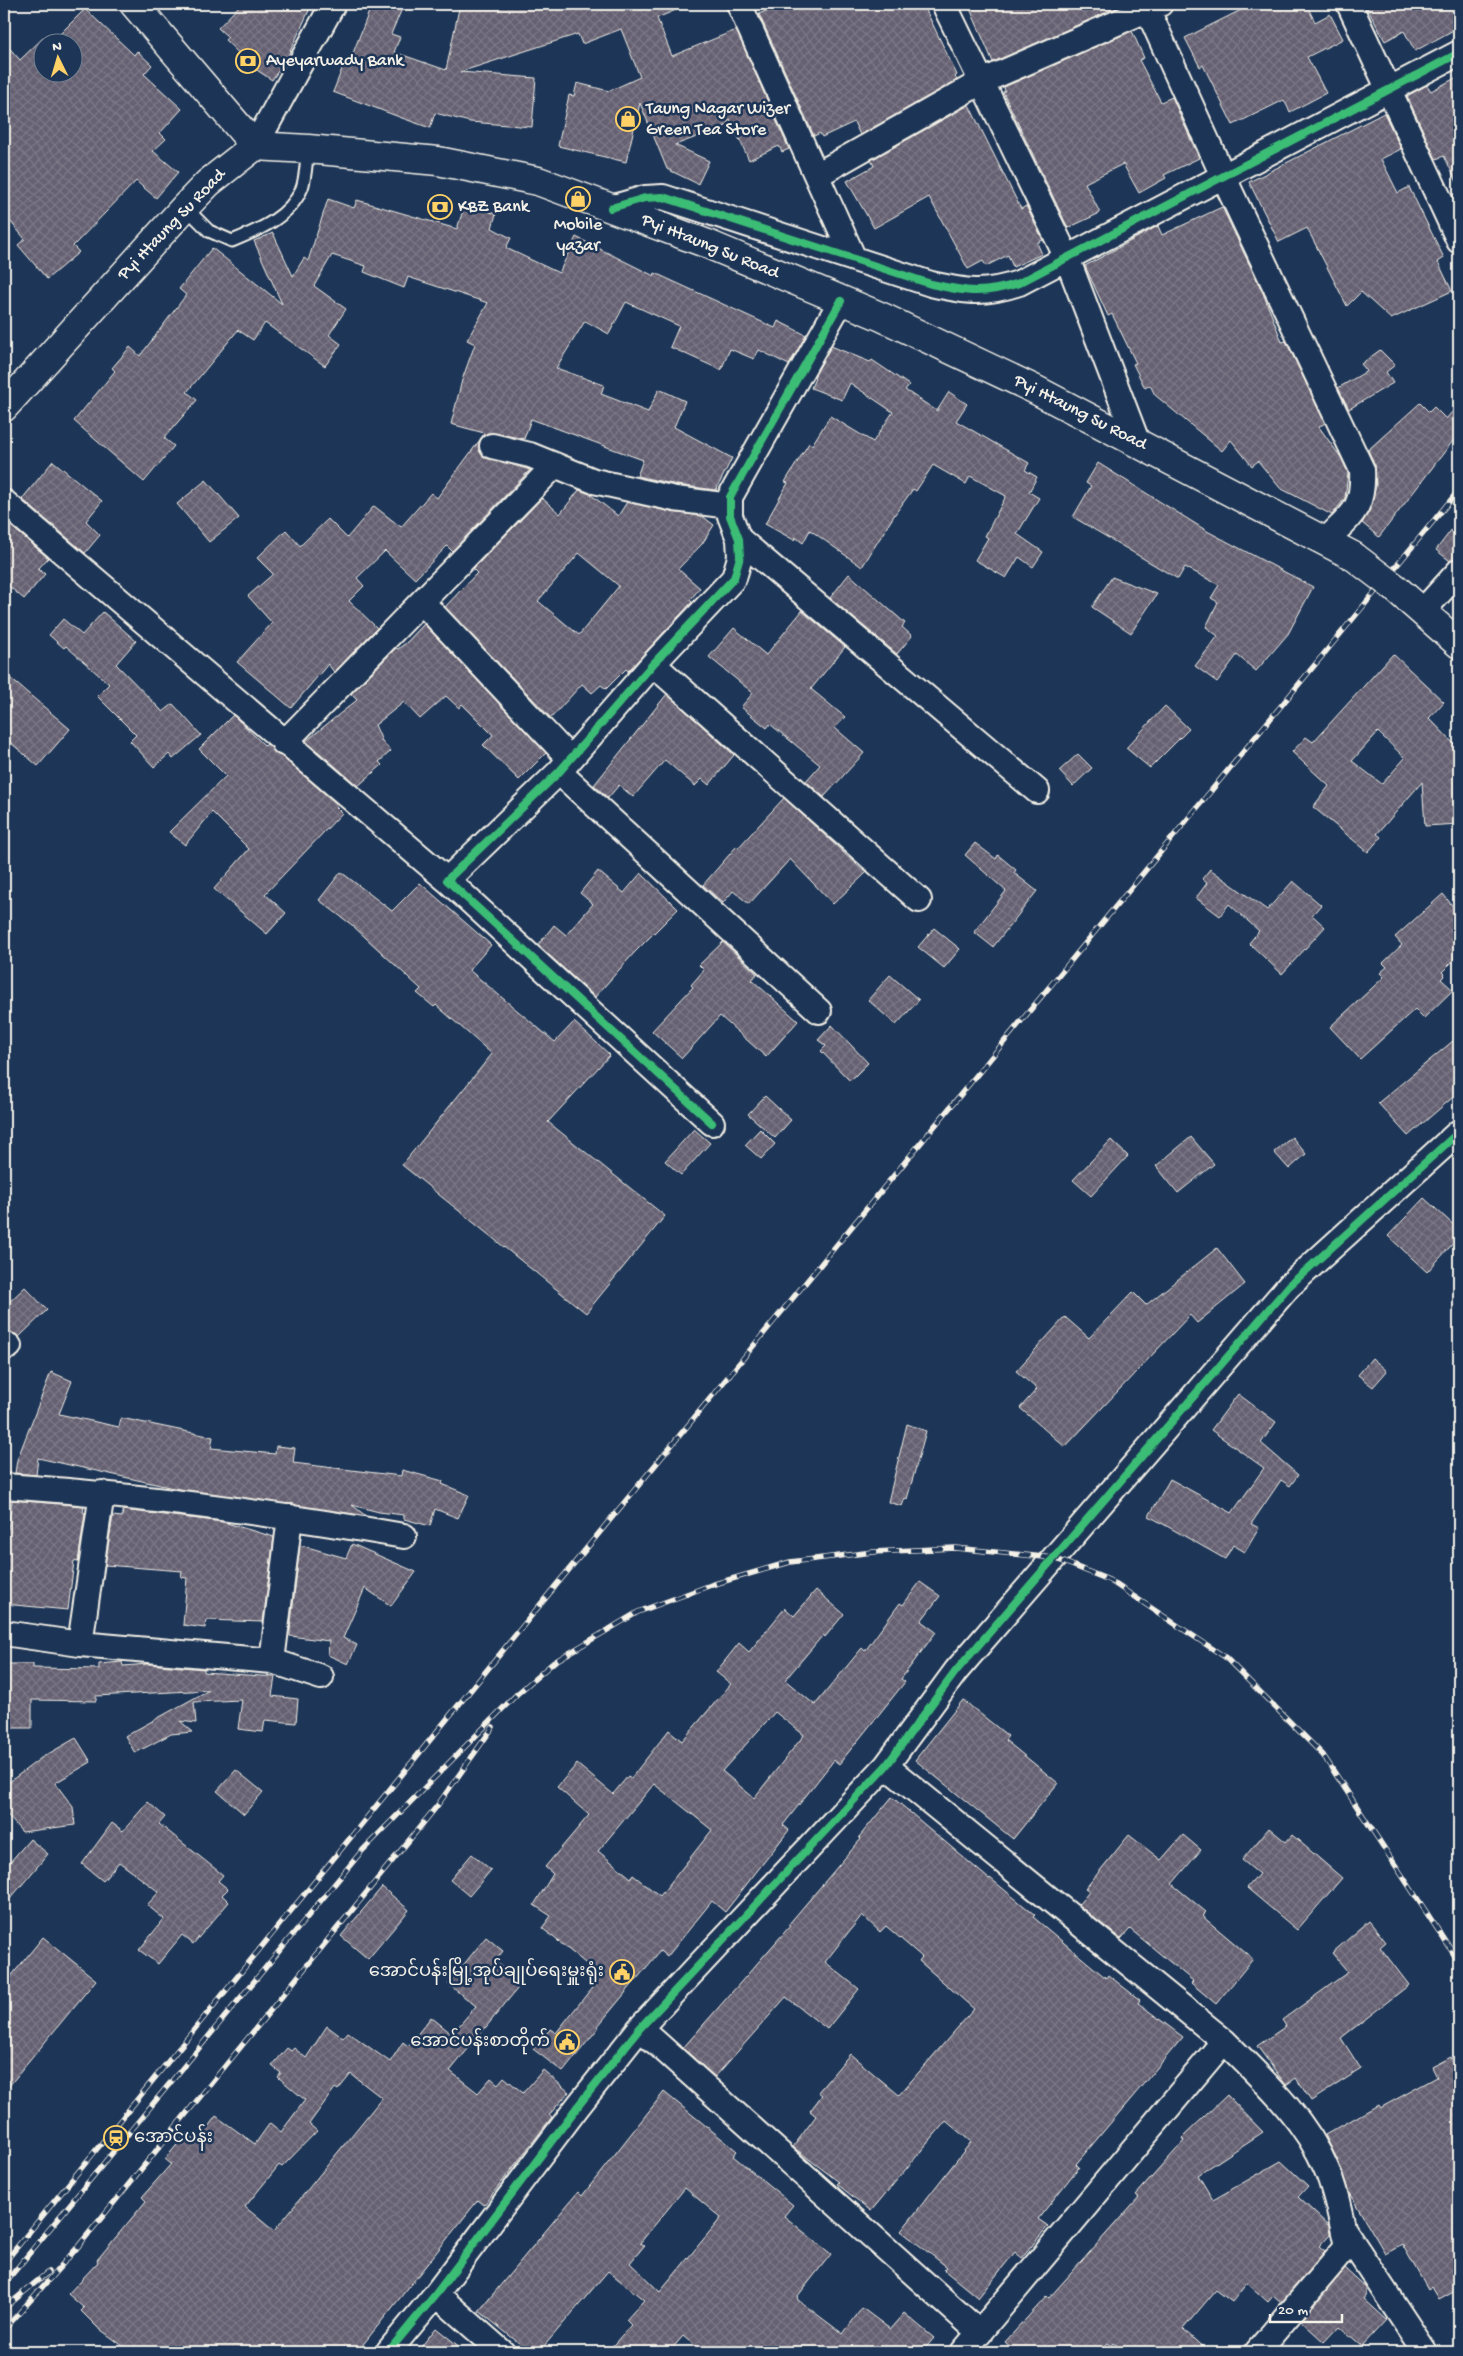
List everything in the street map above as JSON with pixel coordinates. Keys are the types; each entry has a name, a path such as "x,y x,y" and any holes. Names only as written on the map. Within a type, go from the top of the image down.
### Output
{"main road":[{"path":"134,4 255,146"},
{"name":"Pyi Htaung Su Road","path":"4,408 208,183 255,146 438,161 538,181 705,243 882,317 1036,390 1296,524 1353,556 1394,587 1422,612"},
{"path":"1422,612 1459,644"}],"street":[{"path":"255,146 333,4"},
{"path":"739,4 854,259"},
{"path":"944,4 1067,258 1137,441"},
{"path":"1349,4 1459,241"},
{"path":"817,175 981,82 1151,6 1223,176 1362,470 1363,490 1356,511 1325,542"},
{"path":"611,208 645,198 663,196 931,284 968,292 996,290 1019,283 1459,53"},
{"path":"448,880 565,765 653,664 734,578 740,557 739,539 730,516 730,497 841,301"},
{"path":"492,446 530,455 594,481 674,499 730,506"},
{"path":"284,743 555,465"},
{"path":"4,502 284,743 448,880 712,1123"},
{"path":"739,539 1037,791"},
{"path":"1422,612 1459,571"},
{"path":"422,602 565,765 819,1011"},
{"path":"653,664 919,900"},
{"path":"388,2352 436,2294 578,2106 640,2028 886,1766 956,1671 1289,1286 1459,1132"},
{"path":"4,1486 102,1493 290,1517 404,1536"},
{"path":"80,1644 102,1493"},
{"path":"272,1661 290,1517"},
{"path":"4,1633 80,1644 272,1661 322,1677"},
{"path":"886,1766 1224,2041 1270,2087 1303,2128 1326,2168 1337,2200 1347,2246 1257,2352"},
{"path":"640,2028 977,2344 1224,2041"},
{"path":"1344,2230 1425,2352"},
{"path":"436,2294 502,2352"}],"lane":[{"path":"185,208 208,231 232,241 262,229 288,209 302,188 308,149"}],"building":[{"path":"241,4 312,4 287,58 272,80 246,63 247,61 225,40 228,37 218,28"},
{"path":"372,4 404,4 391,34 400,37 394,52 446,70 460,4 690,4 657,18 672,56 736,30 789,149 782,152 779,146 749,160 730,119 726,126 675,145 709,161 698,184 667,169 640,103 626,162 558,146 569,95 574,96 577,83 609,91 640,77 621,29 582,44 578,34 460,72 536,78 532,127 470,122 435,113 430,128 333,92 344,64 348,66"},
{"path":"781,4 923,4 957,75 955,77 957,80 860,135 854,122 822,137 820,133 814,136 759,14"},
{"path":"968,4 1119,4 1121,6 993,62"},
{"path":"1238,4 1306,4 1315,22 1330,14 1343,39 1307,57 1326,93 1290,112 1284,100 1233,125 1203,65 1200,67 1185,38 1241,10"},
{"path":"1365,4 1459,4 1459,27 1415,51 1404,31 1385,41"},
{"path":"85,9 134,55 137,51 152,65 144,74 182,109 160,133 166,139 153,151 178,172 156,198 136,181 73,246 79,252 47,279 18,245 25,239 4,214 4,42 20,60 32,48 32,82 82,82 82,32 62,32"},
{"path":"1132,31 1144,58 1139,60 1161,102 1172,97 1199,158 1164,175 1166,178 1139,193 1123,164 1085,183 1100,213 1068,228 1003,92 1005,91 1004,87"},
{"path":"1459,76 1459,186 1444,156 1436,159 1407,96 1427,85 1431,91"},
{"path":"969,105 1021,209 1026,206 1043,240 1037,243 1042,254 1013,267 1008,255 986,266 983,261 968,269 929,197 874,228 847,181 874,166 871,160"},
{"path":"1384,113 1401,149 1381,159 1398,193 1409,187 1444,258 1438,262 1452,291 1391,319 1361,292 1347,306 1307,228 1279,242 1249,182"},
{"path":"328,199 354,208 357,200 457,229 465,204 496,214 492,228 511,238 506,248 559,273 576,237 654,276 655,273 775,328 778,321 806,335 789,365 759,350 754,359 730,349 721,370 670,347 679,326 626,302 609,334 585,321 556,368 604,385 601,394 648,412 659,389 685,401 674,427 732,458 716,490 677,485 637,476 643,460 531,419 524,439 495,433 488,433 482,437 484,433 451,424 462,380 475,344 467,340 488,303 408,277 404,288 364,272 366,266 332,255 314,286 346,309 329,335 341,344 325,366 265,323 253,340 238,330 187,392 197,400 164,438 174,446 144,482 74,421 115,371 112,368 130,347 140,356 186,295 179,289 212,248 282,304 254,241 273,233 293,276 304,258 308,261"},
{"path":"1222,207 1263,293 1282,342 1286,341 1325,423 1319,427 1342,459 1348,473 1345,498 1332,515 1280,488 1258,461 1252,466 1231,440 1222,451 1155,395 1150,385 1145,388 1133,364 1136,363 1112,314 1108,316 1085,266 1158,226 1162,235"},
{"path":"831,346 870,362 872,360 909,385 905,390 937,411 949,392 967,404 956,421 1029,463 1025,470 1037,477 1029,492 1039,498 1017,534 1043,552 1033,567 1019,557 1006,578 975,560 988,538 985,536 1006,496 970,476 966,484 933,465 916,491 913,489 895,514 862,567 810,530 803,543 795,537 794,540 765,524 788,483 785,482 809,443 812,445 830,416 873,442 893,412 850,383 842,400 811,388 814,377"},
{"path":"1380,350 1395,365 1386,372 1393,383 1349,409 1338,388 1367,371 1361,364"},
{"path":"1420,403 1429,412 1434,407 1446,419 1459,404 1459,433 1379,537 1362,523 1371,507 1376,485 1375,465 1368,450"},
{"path":"482,437 479,449 483,456 530,470 452,551 447,546 415,579 385,551 357,578 364,586 349,601 377,628 334,672 328,664 291,708 237,662 272,623 248,596 273,574 257,558 286,530 300,546 328,519 347,538 374,506 401,527 431,493 437,498"},
{"path":"53,461 102,501 86,521 100,535 85,553 22,499"},
{"path":"1098,463 1207,531 1313,587 1288,634 1256,671 1237,655 1217,682 1195,666 1218,636 1206,627 1218,602 1211,598 1219,585 1185,567 1178,579 1073,517 1091,486 1086,483"},
{"path":"206,480 239,518 209,542 177,504"},
{"path":"579,490 590,494 618,516 627,502 672,512 702,516 714,525 702,544 678,569 700,588 690,600 692,602 628,671 626,669 606,689 601,685 592,693 582,684 551,718 445,607 477,573 473,569 542,498 560,514","holes":["579,553 619,586 579,635 538,601"]},
{"path":"1459,520 1459,558 1450,561 1436,550"},
{"path":"5,521 48,558 38,569 45,574 24,599 4,582"},
{"path":"849,574 905,623 902,627 912,636 897,654 830,598"},
{"path":"1112,577 1157,594 1131,633 1092,607"},
{"path":"802,611 845,647 811,689 845,717 835,728 864,753 824,797 806,781 820,765 770,724 767,728 741,707 753,693 709,657 734,628 766,655"},
{"path":"103,612 136,641 116,664 163,712 173,704 201,735 173,759 169,754 154,767 130,741 136,735 97,696 109,684 66,646 64,648 49,635 63,619 82,635"},
{"path":"424,624 546,753 519,780 483,745 493,735 462,704 459,708 446,696 420,719 404,702 375,725 382,741 391,751 379,762 382,765 358,786 306,741 357,700 351,694 396,648 398,649 407,642"},
{"path":"1393,654 1444,702 1429,718 1459,749 1459,824 1425,826 1422,782 1377,834 1381,837 1368,852 1313,807 1329,786 1292,752 1306,737 1313,742","holes":["1378,732 1405,758 1382,784 1352,761"]},
{"path":"4,673 70,729 38,766 4,737"},
{"path":"667,694 734,755 709,785 702,779 695,786 665,760 633,797 619,785 608,798 594,785"},
{"path":"1165,706 1189,729 1150,768 1126,748"},
{"path":"233,715 265,746 267,744 338,805 336,807 342,813 265,894 286,913 267,934 214,889 249,849 212,812 185,845 169,832 226,776 199,749"},
{"path":"1078,754 1092,768 1073,786 1059,771"},
{"path":"784,798 866,873 833,904 790,859 749,904 733,891 723,903 703,885 736,847 738,848"},
{"path":"975,843 996,859 998,855 1016,870 1014,873 1037,891 993,947 974,932 1006,891 965,855"},
{"path":"1210,869 1267,910 1293,881 1321,905 1312,915 1325,927 1282,974 1249,943 1259,931 1229,904 1220,916 1196,898 1207,883 1202,879"},
{"path":"598,871 624,893 641,873 678,909 634,953 595,997 538,945 554,925 566,935 593,904 580,893"},
{"path":"341,872 392,911 420,883 491,945 469,970 555,1042 574,1022 610,1055 548,1122 665,1216 586,1313 402,1165 492,1054 436,1005 434,1007 417,993 421,989 352,925 319,900"},
{"path":"1443,894 1459,914 1459,955 1442,972 1445,975 1441,979 1453,990 1424,1018 1415,1009 1360,1059 1330,1027 1384,977 1380,973 1387,967 1383,963 1402,945 1395,937"},
{"path":"934,928 960,949 944,968 918,947"},
{"path":"723,942 757,974 752,980 798,1021 766,1057 720,1016 682,1058 652,1031 693,987 691,985 704,970 699,965"},
{"path":"890,975 919,1000 896,1025 868,1000"},
{"path":"832,1025 868,1063 850,1081 821,1051 826,1046 818,1040"},
{"path":"1459,1036 1459,1092 1408,1136 1378,1103"},
{"path":"765,1096 791,1120 775,1138 748,1114"},
{"path":"694,1129 710,1143 681,1175 665,1161"},
{"path":"760,1129 775,1144 761,1159 745,1145"},
{"path":"1191,1137 1214,1164 1178,1193 1156,1166"},
{"path":"1292,1137 1306,1154 1289,1169 1274,1152"},
{"path":"1111,1140 1128,1156 1091,1196 1073,1180"},
{"path":"1424,1198 1459,1230 1459,1237 1427,1272 1388,1236"},
{"path":"1217,1248 1245,1284 1197,1323 1190,1315 1065,1447 1020,1408 1037,1389 1016,1371 1065,1317 1089,1338 1133,1292 1146,1305"},
{"path":"25,1287 47,1310 19,1337 15,1334 4,1332 4,1307"},
{"path":"1372,1358 1387,1371 1373,1387 1358,1375"},
{"path":"51,1372 72,1381 59,1414 119,1427 121,1418 213,1437 211,1448 275,1454 276,1446 295,1448 293,1463 401,1476 402,1470 443,1481 442,1484 469,1495 458,1518 435,1509 430,1526 404,1519 404,1515 379,1512 352,1505 366,1516 178,1489 38,1458 36,1475 15,1473 17,1460"},
{"path":"1238,1394 1276,1422 1261,1443 1298,1475 1290,1486 1281,1480 1251,1524 1259,1528 1245,1552 1233,1545 1225,1559 1149,1516 1170,1479 1232,1513 1264,1468 1211,1430"},
{"path":"907,1424 926,1431 907,1499 905,1498 902,1506 888,1502"},
{"path":"12,1500 84,1506 83,1512 85,1513 78,1562 74,1561 68,1610 4,1604 4,1528 8,1529"},
{"path":"123,1510 223,1522 274,1537 263,1622 206,1620 205,1628 183,1625 187,1578 181,1577 182,1571 105,1565 113,1516 122,1517"},
{"path":"352,1544 416,1572 391,1606 365,1588 343,1638 357,1645 348,1664 328,1655 329,1641 290,1636 290,1631 300,1545 346,1558"},
{"path":"920,1582 940,1596 921,1621 936,1632 901,1679 905,1682 839,1764 834,1760 783,1825 789,1830 725,1912 712,1901 667,1957 660,1951 563,2072 533,2049 550,2029 556,2033 595,1984 589,1979 595,1971 542,1928 551,1916 534,1905 553,1874 545,1867 589,1815 557,1787 577,1764 613,1794 628,1776 631,1778 669,1730 682,1741 731,1684 716,1672 739,1643 749,1652 785,1608 794,1616 816,1590 844,1614 825,1637 823,1635 785,1680 815,1705 862,1648 865,1651 900,1603 903,1605","holes":["775,1712 804,1735 754,1798 722,1771","654,1784 712,1830 660,1896 633,1875 631,1878 598,1851"]},
{"path":"122,1662 123,1666 148,1664 204,1669 204,1672 275,1677 272,1696 298,1699 296,1723 265,1720 263,1732 238,1729 242,1700 194,1702 196,1723 180,1721 193,1732 171,1734 135,1753 125,1736 209,1690 96,1696 96,1701 32,1700 32,1728 4,1728 4,1664 33,1664 33,1668 99,1669 99,1664"},
{"path":"963,1700 1008,1736 1005,1740 1058,1783 1013,1839 915,1760"},
{"path":"76,1738 91,1762 55,1783 73,1807 75,1825 22,1832 4,1811 4,1786 41,1758"},
{"path":"236,1770 263,1792 244,1814 217,1791"},
{"path":"892,1797 989,1879 1035,1915 1033,1917 1106,1978 1108,1975 1140,2000 1138,2003 1183,2037 1076,2164 1079,2167 1038,2219 1048,2226 1022,2258 1015,2252 978,2298 944,2270 947,2267 901,2231 971,2142 946,2121 871,2211 837,2184 839,2182 793,2147 816,2116 810,2111 822,2095 818,2092 850,2054 899,2095 974,2009 919,1961 922,1957 886,1926 880,1932 862,1915 825,1962 859,1989 827,2029 786,1997 715,2077 683,2048 790,1926 788,1925 861,1839 859,1837"},
{"path":"148,1802 165,1817 159,1824 223,1875 218,1881 228,1889 222,1895 229,1902 193,1944 182,1935 158,1964 139,1950 164,1919 147,1905 159,1892 119,1862 103,1881 82,1864 112,1823 123,1831"},
{"path":"1269,1828 1286,1842 1292,1835 1342,1878 1297,1930 1247,1888 1259,1874 1242,1860"},
{"path":"1129,1835 1161,1860 1183,1835 1201,1850 1172,1884 1206,1912 1202,1916 1253,1959 1216,2004 1191,1983 1193,1981 1130,1929 1121,1939 1078,1905 1089,1892 1085,1889"},
{"path":"30,1839 48,1854 4,1906 4,1869"},
{"path":"472,1854 491,1870 469,1896 450,1880"},
{"path":"382,1887 409,1910 368,1959 341,1936"},
{"path":"1369,1921 1386,1942 1380,1947 1409,1985 1341,2038 1361,2069 1311,2101 1296,2078 1286,2085 1257,2046 1286,2026 1282,2020 1348,1972 1332,1953"},
{"path":"43,1937 96,1980 4,2092 4,1985"},
{"path":"486,1937 503,1951 495,1961 522,1983 450,2071 478,2093 491,2078 498,2084 504,2077 523,2093 543,2070 569,2092 549,2115 552,2117 484,2205 478,2200 357,2352 131,2352 97,2327 81,2311 84,2308 68,2294 98,2262 97,2260 146,2201 142,2197 171,2164 165,2159 187,2133 197,2142 216,2116 255,2144 270,2123 281,2132 305,2100 278,2077 281,2073 272,2066 287,2048 291,2051 294,2048 306,2058 327,2026 343,2038 348,2032 390,2062 403,2042 408,2046 431,2017 452,2034 476,2006 448,1984","holes":["351,2074 382,2098 274,2231 245,2207 279,2165 282,2167 317,2131 309,2124 335,2088 338,2090"]},
{"path":"1451,2057 1459,2073 1459,2288 1439,2299 1432,2287 1428,2290 1402,2244 1385,2253 1349,2193 1339,2163 1325,2135 1378,2105 1380,2108 1437,2077 1432,2067"},
{"path":"664,2092 737,2151 733,2156 793,2205 784,2216 831,2254 797,2297 798,2300 843,2334 862,2308 890,2329 904,2313 934,2338 922,2352 702,2352 683,2336 669,2352 607,2352 631,2325 626,2320 644,2300 608,2271 539,2352 530,2352 479,2311 578,2192 582,2196","holes":["685,2188 721,2218 660,2292 630,2263 644,2246 640,2243"]},
{"path":"1227,2095 1263,2132 1198,2175 1213,2200 1281,2161 1308,2186 1298,2197 1329,2226 1330,2234 1319,2246 1325,2251 1281,2303 1273,2296 1268,2302 1247,2283 1232,2302 1216,2290 1183,2329 1208,2352 1124,2352 1114,2343 1112,2346 1108,2343 1100,2352 1016,2352 1005,2342 1047,2296 1049,2298 1139,2197 1136,2195 1184,2141 1182,2138"},
{"path":"1345,2269 1366,2288 1366,2295 1363,2299 1386,2320 1362,2346 1339,2326 1324,2342 1301,2321"},
{"path":"436,2328 466,2352 417,2352"}],"railway":[{"path":"4,2263 553,1589 1459,490"},
{"path":"4,2284 361,1852 517,1694 554,1662 638,1612 711,1585 790,1562 873,1552 955,1548 1054,1558 1109,1580 1225,1657 1323,1755 1459,1962"},
{"path":"4,2330 76,2249 437,1806 493,1727"},
{"path":"6,2307 48,2272"}],"cycle path":[{"path":"611,208 645,198 663,197 931,284 955,289 985,291 1019,283 1459,53"},
{"path":"712,1123 447,880 559,772 653,664 734,578 740,557 739,539 730,516 730,497 841,301"},
{"path":"388,2352 436,2294 578,2106 640,2028 886,1766 956,1671 1289,1286 1459,1132"}],"place":[{"name":"Ayeyarwady Bank","path":"248,61"},
{"name":"Taung Nagar Wizer Green Tea Store","path":"628,119"},
{"name":"Mobile yazar","path":"578,199"},
{"name":"KBZ Bank","path":"440,207"},
{"name":"အောင်ပန်းမြို့အုပ်ချုပ်ရေးမှူးရုံး","path":"622,1972"},
{"name":"အောင်ပန်းစာတိုက်","path":"567,2042"},
{"name":"အောင်ပန်း","path":"116,2138"}]}
